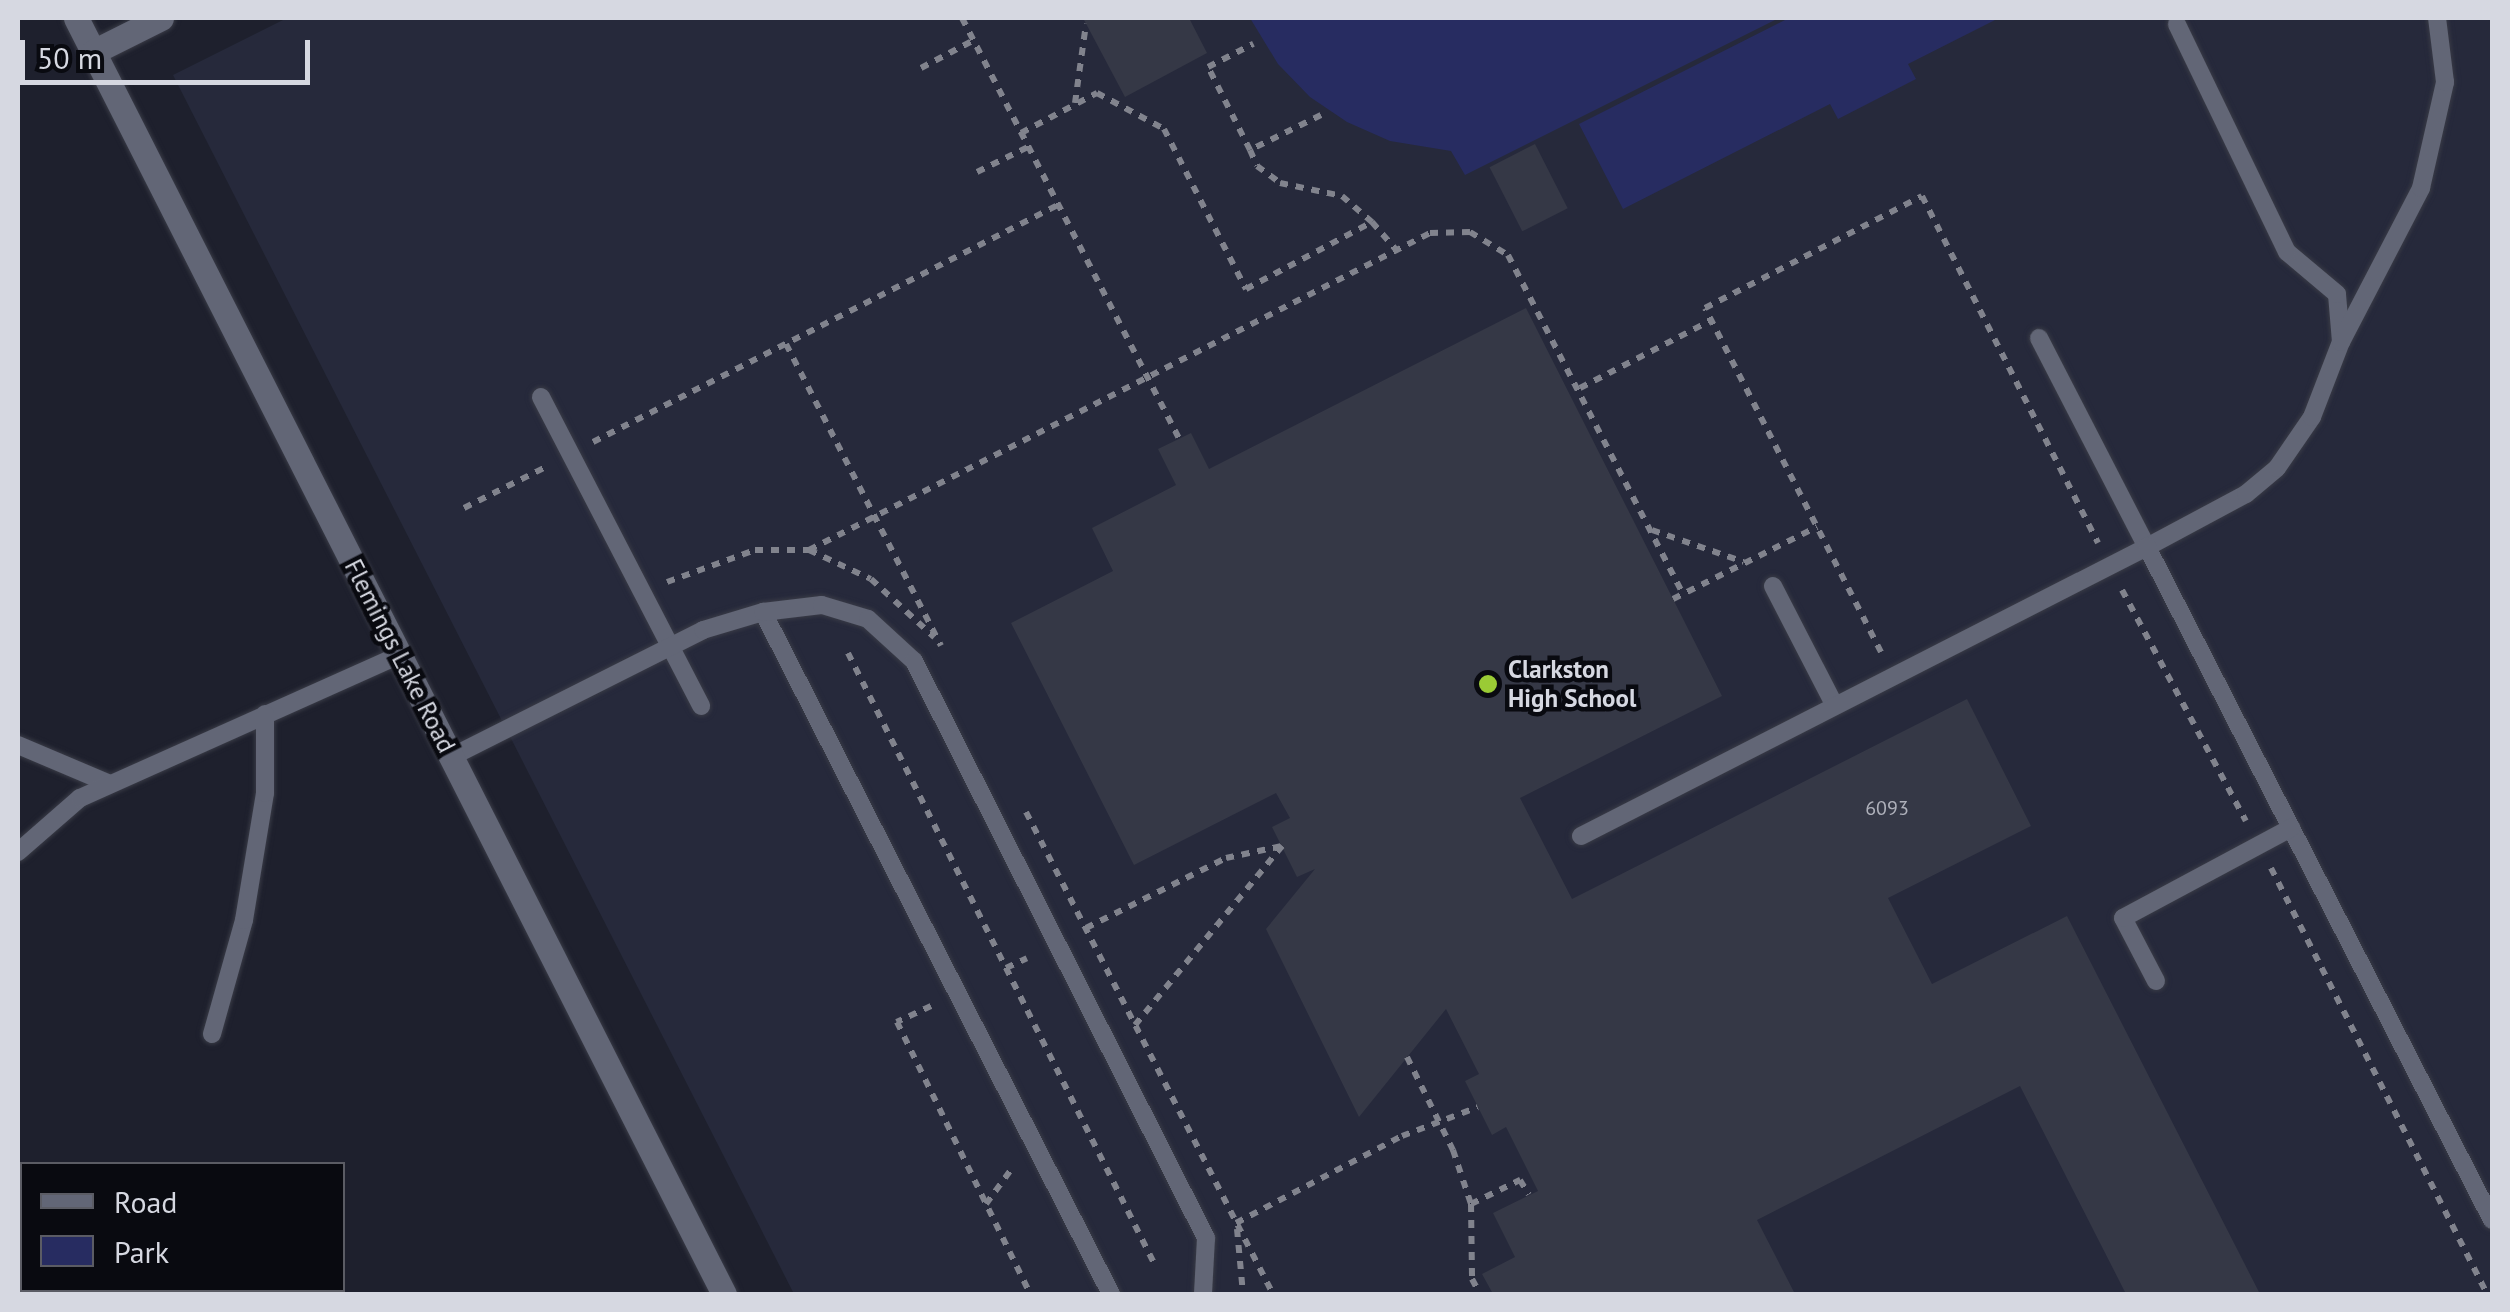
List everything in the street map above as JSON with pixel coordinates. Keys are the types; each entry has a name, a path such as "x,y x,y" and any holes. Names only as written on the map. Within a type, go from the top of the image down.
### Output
{"street":[{"name":"Flemings Lake Road","path":"76,18 724,1294"},
{"path":"94,52 161,18"}],"lane":[{"path":"1581,836 1834,704 2111,568 2246,494 2277,468 2312,416 2341,342 2421,188 2446,82 2437,18"},
{"path":"2177,24 2286,252 2337,294 2341,342"},
{"path":"2039,338 2492,1220"},
{"path":"541,396 701,706"},
{"path":"1773,586 1834,704"},
{"path":"451,756 703,630 763,612 822,605 868,620 914,661 1206,1238 1203,1294"},
{"path":"763,612 1111,1294"},
{"path":"18,852 80,798 399,655"},
{"path":"212,1034 244,920 265,792 266,714"},
{"path":"18,744 110,784"},
{"path":"2156,981 2123,918 2291,828"}],"path":[{"path":"962,18 1179,439"},
{"path":"1075,105 1086,24"},
{"path":"921,68 974,40"},
{"path":"1253,44 1208,66 1257,166 1280,183 1342,196 1396,250"},
{"path":"1021,134 1097,93 1164,129 1246,290 1372,222"},
{"path":"1250,150 1321,115"},
{"path":"977,172 1028,147"},
{"path":"1881,652 1706,308 1922,196 2111,568 2259,844 2487,1294"},
{"path":"588,445 1058,205"},
{"path":"808,550 1430,232 1470,232 1508,255 1683,594"},
{"path":"1580,388 1712,320"},
{"path":"464,508 548,466"},
{"path":"1672,599 1816,526"},
{"path":"1651,530 1745,562"},
{"path":"848,654 1155,1265"},
{"path":"1086,928 1226,858 1282,846 1135,1026"},
{"path":"1006,968 1026,958"},
{"path":"930,1006 897,1022 1030,1294"},
{"path":"1408,1057 1440,1122 1471,1204 1472,1280 1480,1294"},
{"path":"1236,1222 1402,1136 1478,1107"},
{"path":"986,1204 1013,1167"},
{"path":"1471,1204 1520,1180 1529,1195"},
{"path":"1236,1222 1243,1294"},
{"path":"1236,1222 1273,1294"}],"shaded area":[{"name":"Clarkston High School","path":"287,18 2492,18 2492,1294 794,1294 173,75"}],"green space":[{"path":"1250,18 1779,18 1465,175 1451,151 1390,141 1347,122 1310,97 1278,64"},
{"path":"1789,18 1999,18 1908,64 1916,79 1838,119 1830,104 1623,209 1579,124"}],"building":[{"path":"1083,18 1189,18 1207,53 1125,97"},
{"path":"1535,144 1568,208 1522,231 1490,167"},
{"name":"Clarkston High School","path":"1526,308 1722,696 1520,798 1572,899 1967,699 2031,826 1888,898 1932,984 2067,916 2260,1294 2126,1294 2020,1086 1757,1220 1795,1294 1493,1294 1482,1274 1515,1257 1493,1213 1538,1191 1506,1127 1492,1135 1465,1081 1479,1074 1446,1009 1359,1117 1266,929 1315,869 1297,877 1272,827 1290,818 1276,793 1134,865 1011,623 1113,571 1092,528 1176,485 1158,449 1191,433 1209,469"}],"place":[{"name":"Clarkston High School","path":"1488,684"}]}
